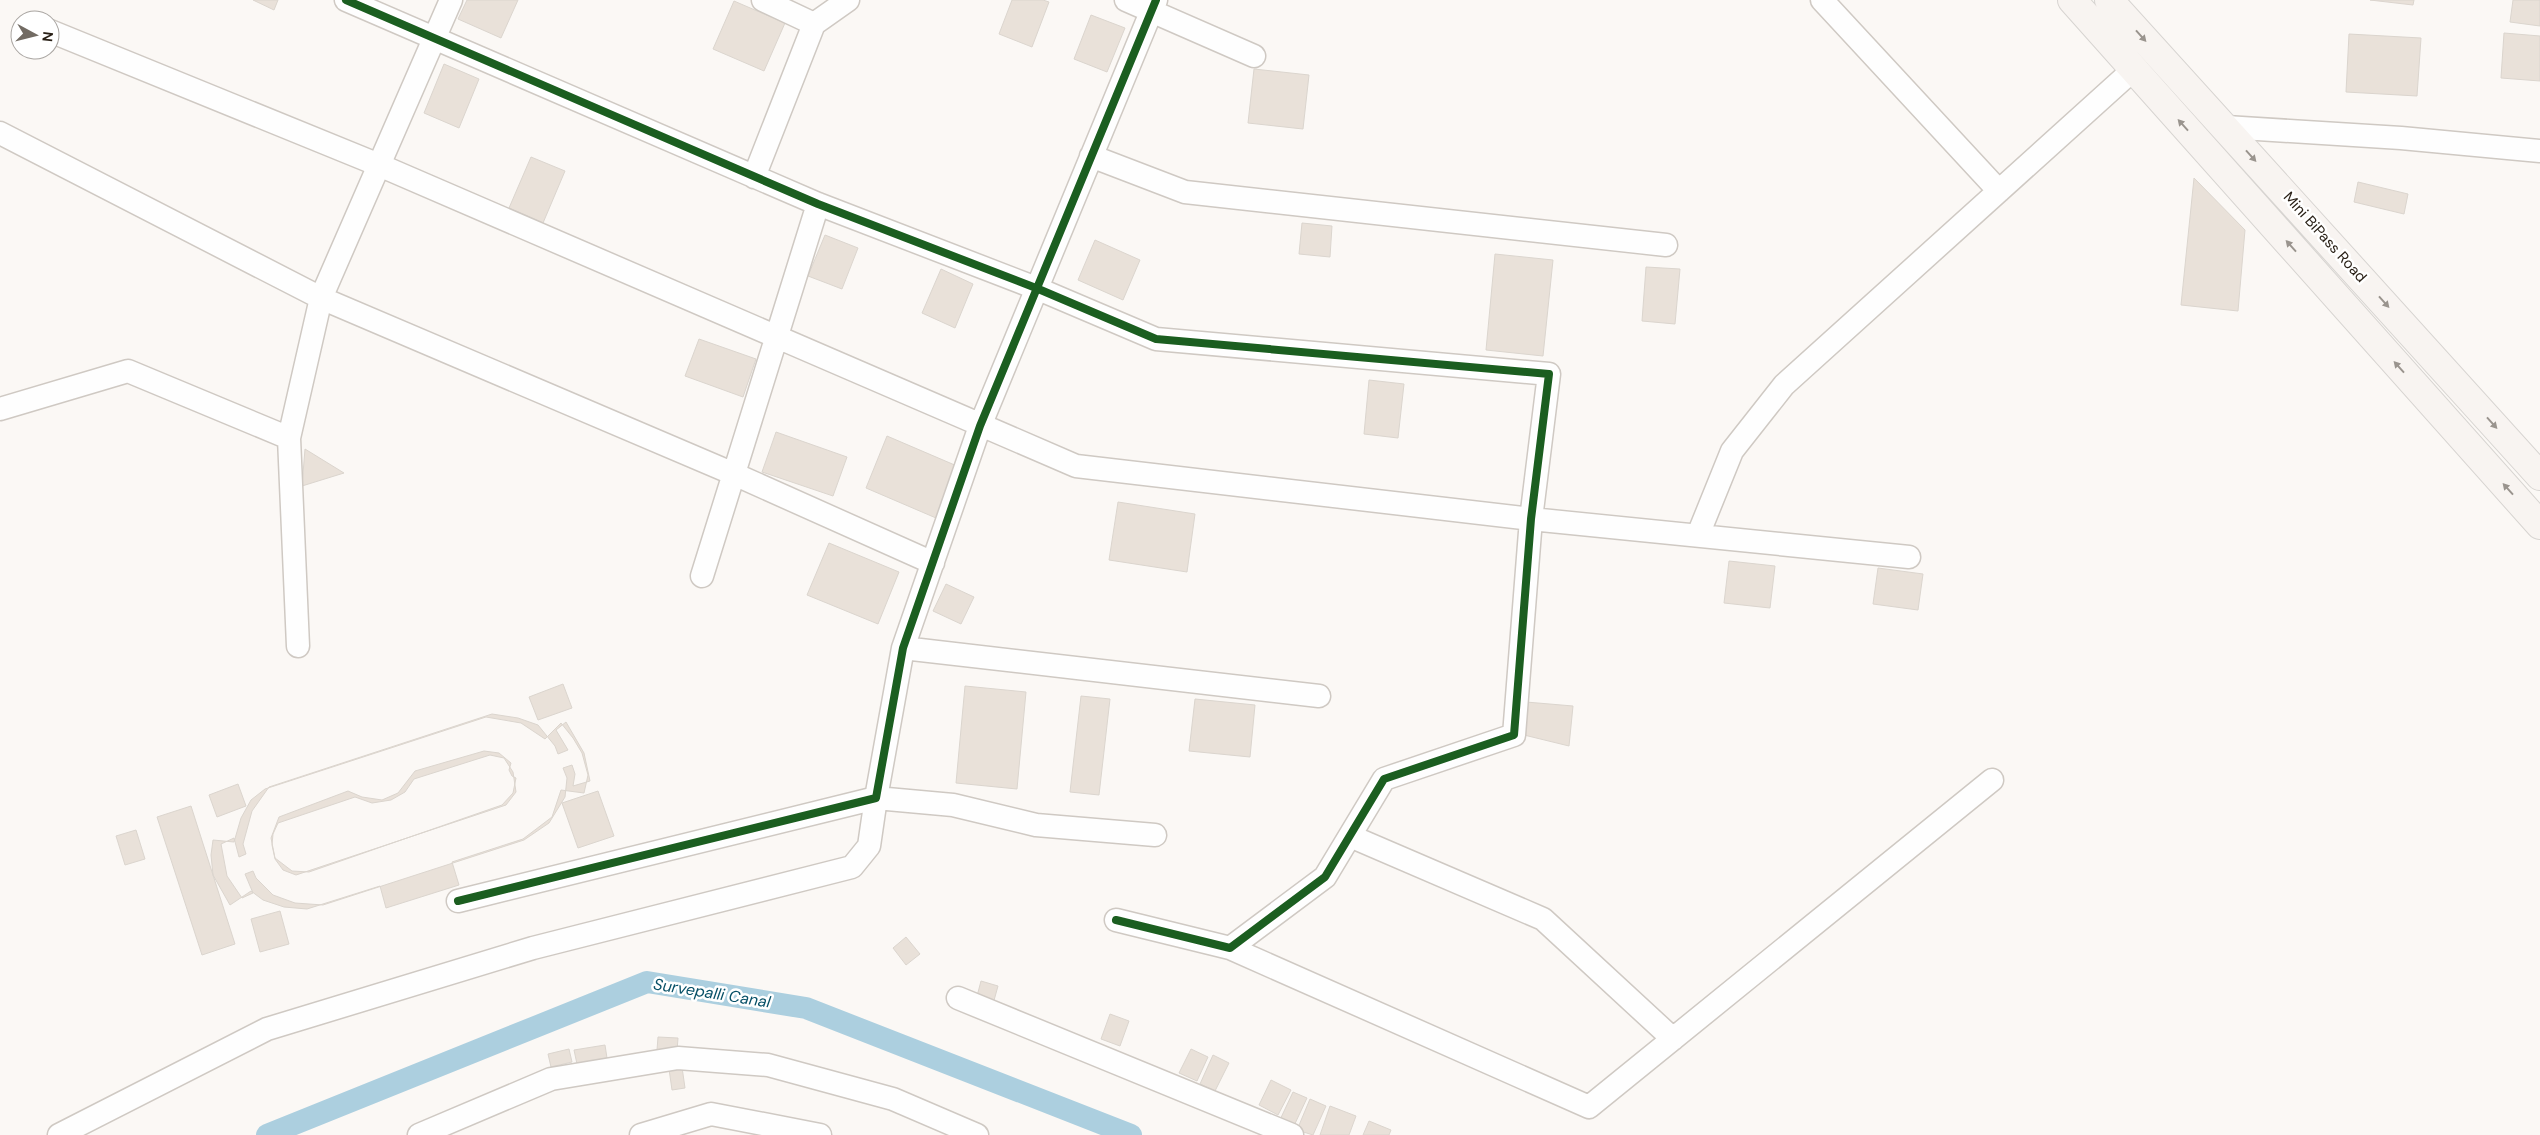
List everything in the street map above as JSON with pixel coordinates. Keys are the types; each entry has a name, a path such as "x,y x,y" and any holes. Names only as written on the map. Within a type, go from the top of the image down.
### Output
{"main road":[{"path":"2072,0 2540,524"},
{"name":"Mini BiPass Road","path":"2108,0 2226,127 2540,476"}],"street":[{"path":"346,0 818,204 1036,288 1156,339 1549,374 1531,519 1514,735 1384,779 1325,877 1230,948"},
{"path":"298,646 288,438 321,298 451,0"},
{"path":"763,0 814,24"},
{"path":"754,177 814,24 848,0"},
{"path":"1126,0 1154,6 1254,56"},
{"path":"1822,0 1999,191"},
{"path":"59,1135 267,1029 533,948 852,867 870,846 876,798 903,648 980,426 1154,6"},
{"path":"60,35 379,165 1076,466 1531,519 1909,557"},
{"path":"1698,535 1732,451 1784,385 2134,69"},
{"path":"2226,127 2400,138 2540,151"},
{"path":"0,132 321,298 734,474 933,563"},
{"path":"1092,156 1185,192 1666,245"},
{"path":"702,576 818,204"},
{"path":"0,409 128,371 288,438"},
{"path":"903,648 1319,696"},
{"path":"1116,920 1230,948 1589,1107 1992,780"},
{"path":"458,902 876,798 953,805 1036,825 1155,836"},
{"path":"1350,836 1543,919 1673,1039"},
{"path":"958,998 1292,1135"},
{"path":"419,1135 551,1078 678,1058 768,1065 893,1099 977,1135"},
{"path":"641,1135 711,1114 820,1135"}],"building":[{"path":"253,0 278,0 274,10"},
{"path":"467,0 518,0 501,38 458,19"},
{"path":"1012,0 1043,0 1049,2 1032,47 999,34"},
{"path":"2370,0 2414,0 2413,5"},
{"path":"2513,0 2540,0 2540,26 2510,22"},
{"path":"734,1 785,23 764,71 713,49"},
{"path":"1091,15 1125,28 1107,72 1074,59"},
{"path":"2504,33 2540,36 2540,81 2501,78"},
{"path":"2349,34 2421,38 2417,96 2346,92"},
{"path":"444,64 479,79 459,128 424,113"},
{"path":"1254,69 1309,75 1303,129 1248,123"},
{"path":"531,157 565,171 543,223 509,208"},
{"path":"2194,178 2245,230 2238,311 2181,305"},
{"path":"2358,182 2408,194 2404,214 2354,202"},
{"path":"1302,223 1332,226 1330,257 1299,254"},
{"path":"825,235 858,248 842,289 808,276"},
{"path":"1095,240 1140,260 1123,300 1078,280"},
{"path":"1495,254 1553,260 1543,356 1486,350"},
{"path":"1646,267 1680,269 1675,324 1642,321"},
{"path":"941,269 973,284 955,328 922,313"},
{"path":"699,339 756,359 743,397 685,376"},
{"path":"1369,380 1404,384 1398,438 1364,434"},
{"path":"776,432 847,457 833,496 762,472"},
{"path":"887,436 957,466 936,518 866,488"},
{"path":"305,449 344,473 302,486"},
{"path":"1118,502 1195,514 1187,572 1109,560"},
{"path":"829,543 899,572 878,624 807,595"},
{"path":"1729,561 1775,566 1770,608 1724,603"},
{"path":"1878,568 1923,574 1918,610 1873,604"},
{"path":"946,584 974,597 961,624 933,611"},
{"path":"563,684 572,708 538,720 529,697"},
{"path":"965,686 1026,692 1017,789 956,783"},
{"path":"1081,696 1110,699 1099,795 1070,792"},
{"path":"1195,699 1255,705 1250,757 1189,751"},
{"path":"1526,702 1573,706 1569,746 1524,735"},
{"path":"492,714 518,718 538,725 555,746 558,754 568,750 556,730 566,722 584,753 590,781 573,786 575,774 572,765 563,768 567,778 565,797 549,823 524,840 323,905 295,903 273,895 256,878 253,871 245,874 253,893 242,898 227,876 221,844 234,838 239,857 246,854 243,844 252,811 269,787","holes":["484,751 499,753 511,763 509,770 512,776 516,778 513,793 502,805 309,872 292,871 275,858 271,838 279,817 348,791 362,797 382,800 398,793 415,771"]},
{"path":"486,717 521,723 545,739 561,723 582,753 588,775 584,793 561,790 552,817 523,839 452,862 459,885 386,908 380,886 307,909 284,907 263,900 251,891 230,905 213,875 211,855 213,840 234,842 241,818 251,800 265,789","holes":["490,755 504,758 513,772 516,792 506,805 296,875 283,870 275,859 272,845 273,834 278,823 355,797 372,803 391,800 405,792 414,779"]},
{"path":"238,784 246,806 217,817 209,795"},
{"path":"598,791 614,836 578,848 562,803"},
{"path":"191,806 235,944 202,955 157,817"},
{"path":"136,830 145,859 125,865 116,836"},
{"path":"280,911 289,944 260,952 251,919"},
{"path":"906,937 920,954 906,965 893,948"},
{"path":"981,981 998,986 993,1004 976,1000"},
{"path":"1110,1014 1129,1021 1120,1046 1101,1039"},
{"path":"658,1037 678,1038 677,1051 657,1050"},
{"path":"605,1045 607,1058 577,1064 574,1050"},
{"path":"569,1049 572,1062 551,1067 548,1054"},
{"path":"1191,1049 1208,1057 1197,1081 1179,1073"},
{"path":"1213,1055 1229,1063 1215,1091 1200,1084"},
{"path":"682,1067 685,1088 672,1090 669,1069"},
{"path":"1271,1080 1291,1090 1278,1115 1259,1105"},
{"path":"1293,1092 1307,1098 1292,1130 1278,1124"},
{"path":"1310,1099 1326,1106 1313,1135 1297,1130"},
{"path":"1330,1106 1356,1116 1349,1135 1320,1135"},
{"path":"1369,1121 1391,1130 1389,1135 1363,1135"}],"waterway":[{"name":"Survepalli Canal","path":"267,1135 647,982 806,1008 1131,1135"}],"cycle path":[{"path":"346,0 818,204 1036,288 1156,339 1549,374 1531,519 1514,735 1384,779 1325,877 1230,948 1116,920"},
{"path":"458,901 876,798 903,648 980,426 1156,0"}]}
